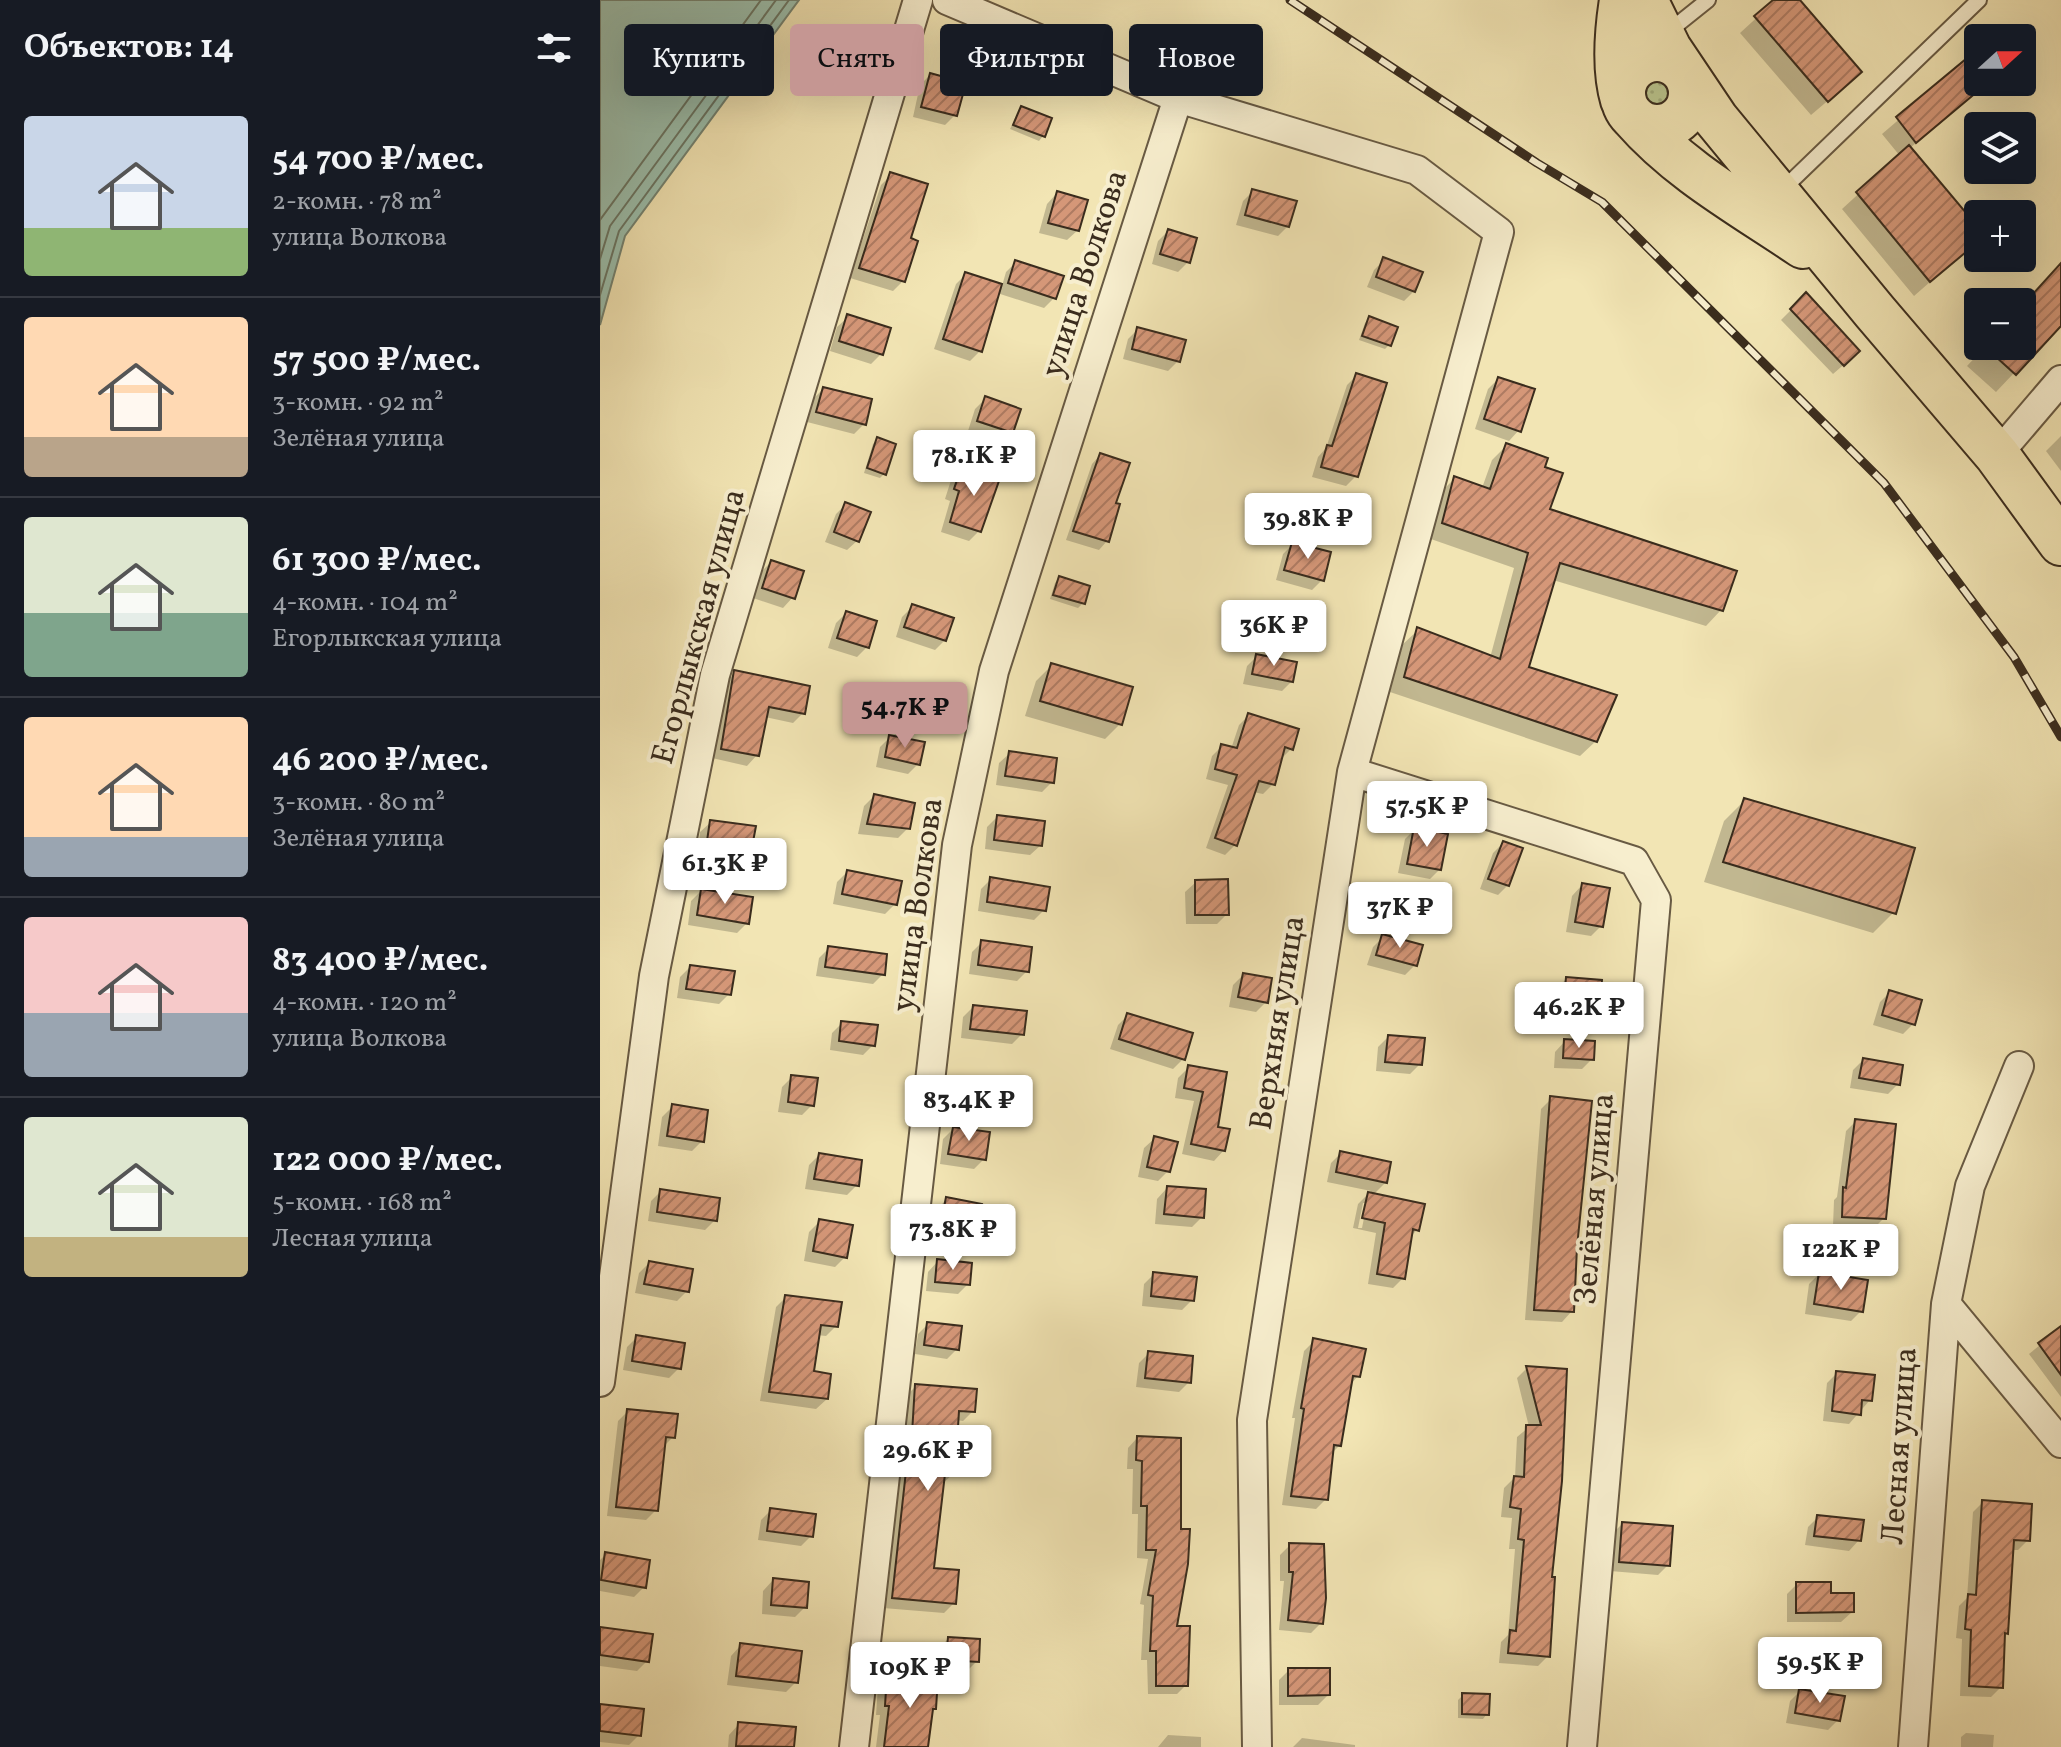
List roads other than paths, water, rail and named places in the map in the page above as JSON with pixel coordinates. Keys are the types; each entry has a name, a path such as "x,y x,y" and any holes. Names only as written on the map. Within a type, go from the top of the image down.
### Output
{"main road":[{"path":"1622,0 1619,86 1628,109 1656,144 1813,254 1875,312"},
{"path":"1628,109 1643,124 1654,127 1666,126 1686,113 1692,91 1663,35"},
{"path":"1663,35 1716,119 1997,455 2061,543"}],"street":[{"name":"Егорлыкская улица","path":"600,1382 654,976 715,675 918,0"},
{"path":"947,0 1178,98"},
{"name":"Верхняя улица","path":"1178,98 1417,170 1499,232 1352,772 1252,1420 1257,1747"},
{"name":"улица Волкова","path":"854,1747 957,845 994,671 1178,98"},
{"path":"1997,455 2061,380"},
{"name":"Зелёная улица","path":"1352,772 1634,861 1656,900 1582,1747"},
{"name":"Лесная улица","path":"1913,1747 1946,1304 1970,1186 2019,1066"},
{"path":"1946,1304 2061,1443"}],"lane":[{"path":"1663,35 1708,0"},
{"path":"1778,194 1979,0"}],"water":[{"path":"600,0 799,0 774,34 774,24 624,24 624,96 728,96 625,236 600,325"}],"railway":[{"path":"1290,0 1537,163 1602,202 1884,483 2014,657 2061,737"}]}
